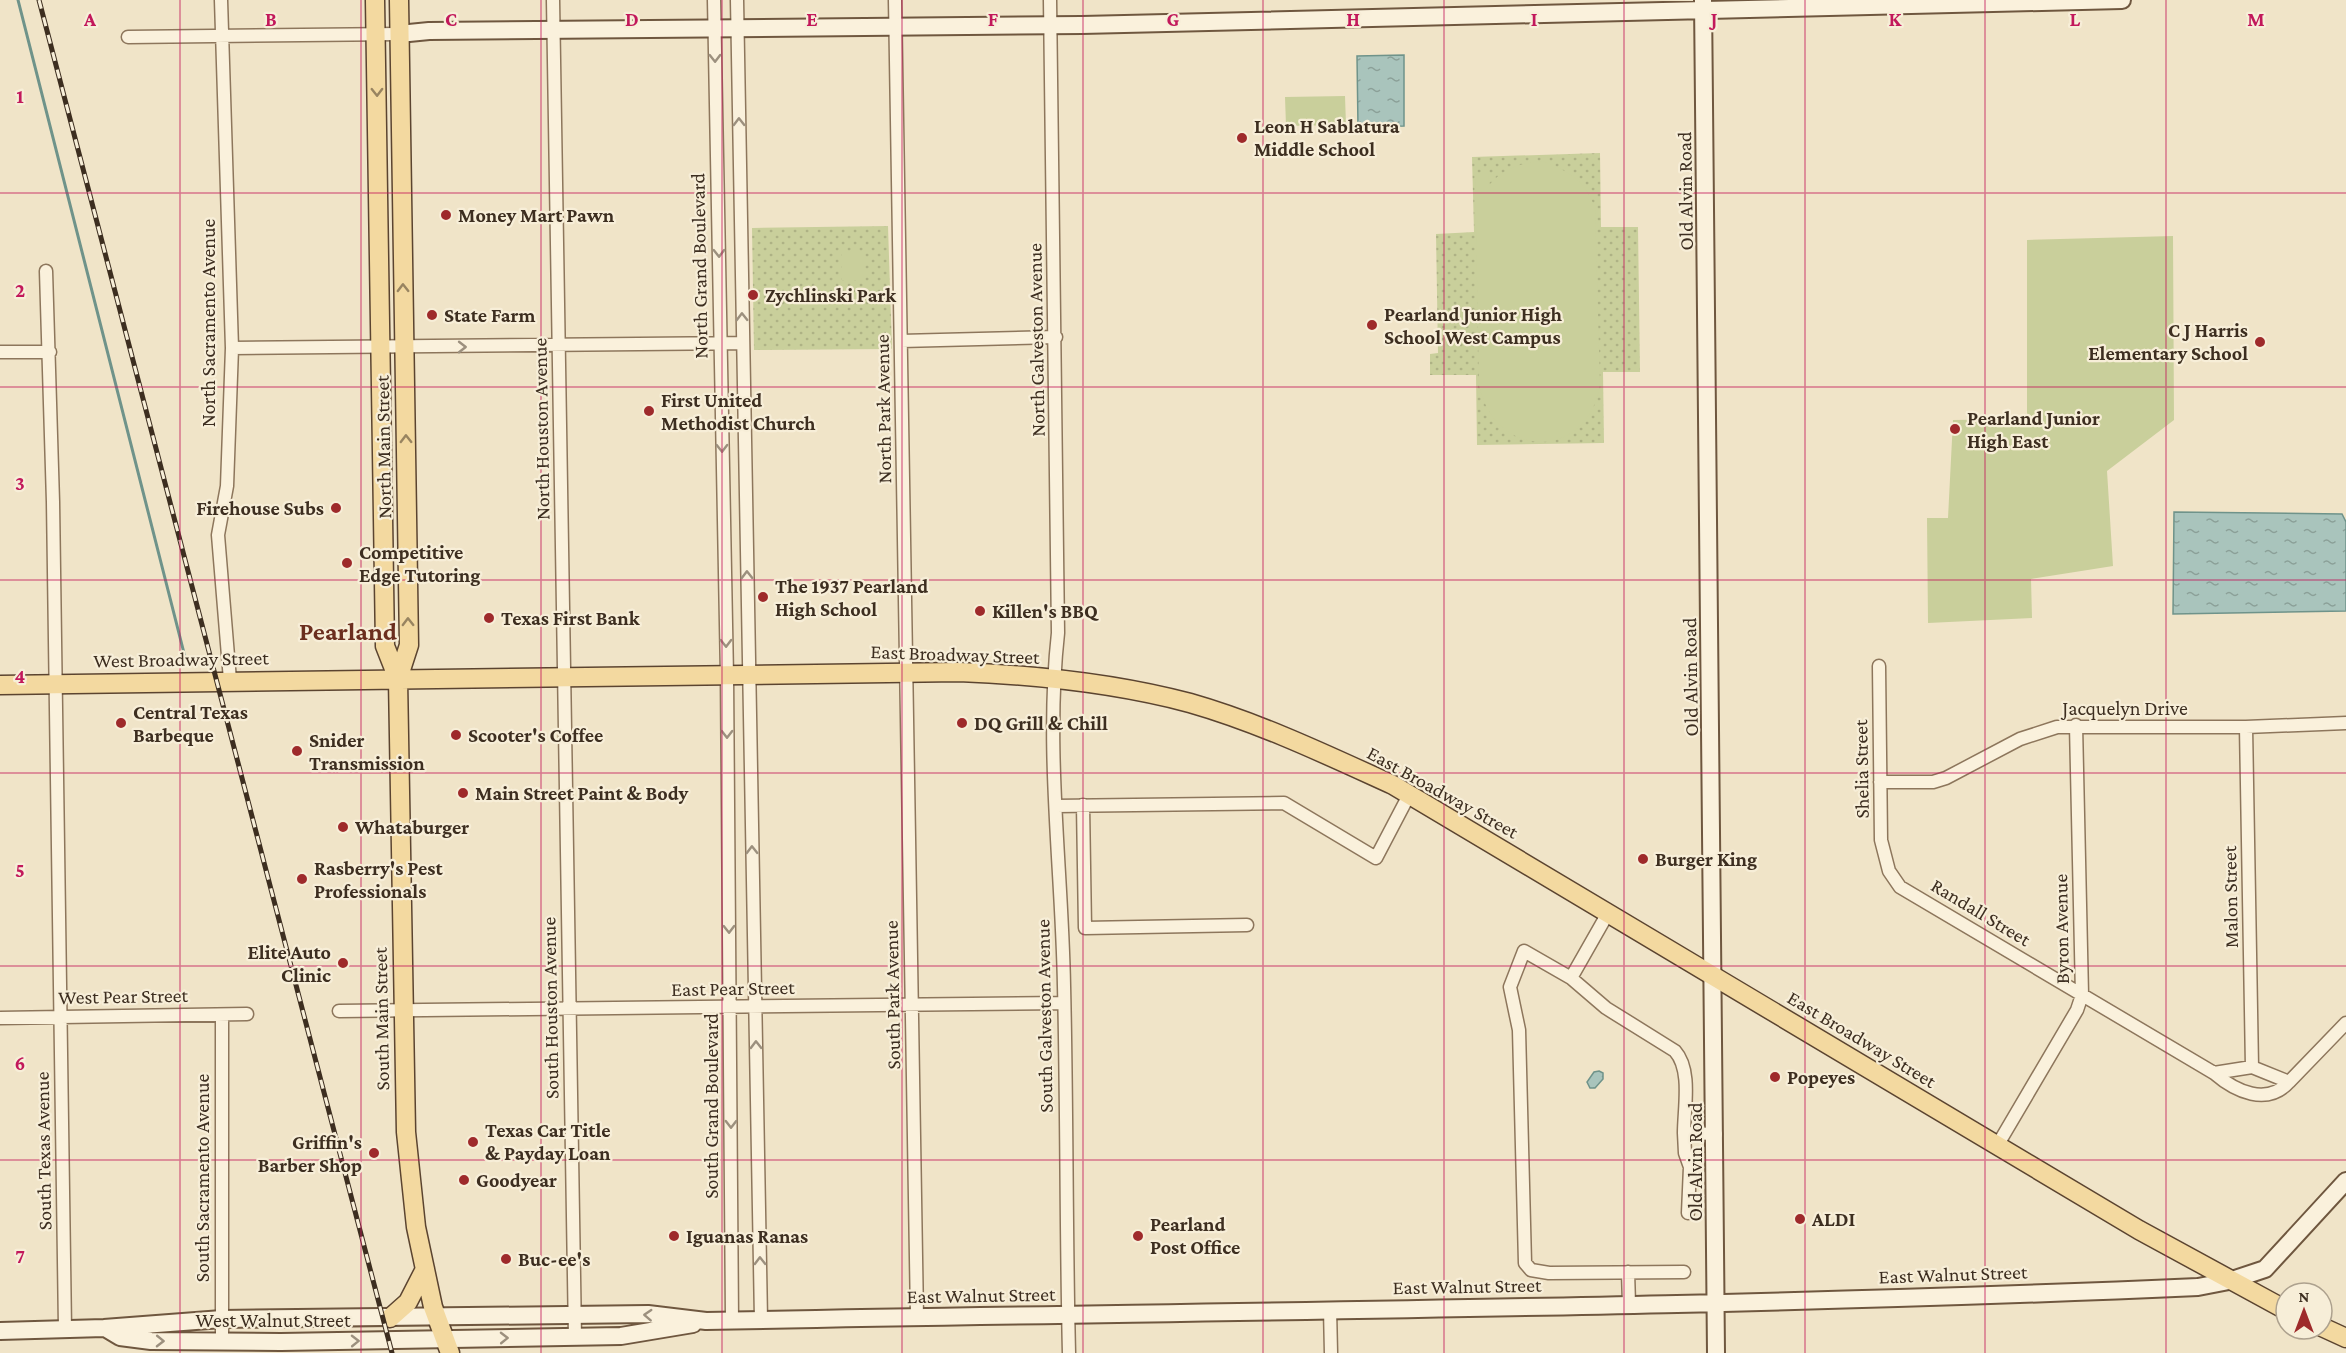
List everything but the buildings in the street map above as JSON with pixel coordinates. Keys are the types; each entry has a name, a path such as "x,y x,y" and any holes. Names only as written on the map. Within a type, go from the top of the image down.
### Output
{"main road":[{"name":"North Main Street","path":"375,0 385,646 398,679"},
{"name":"North Main Street","path":"398,679 409,645 399,0"},
{"name":"East Broadway Street","path":"398,679 906,673 1005,674 1129,690 1190,703 1231,716 1312,749 1409,795 1997,1146 2229,1281 2274,1304"},
{"name":"West Broadway Street","path":"0,685 398,679"},
{"name":"South Main Street","path":"398,679 406,1132 416,1227 425,1269 448,1346"},
{"path":"390,1318 408,1302 425,1269"}],"street":[{"name":"North Sacramento Avenue","path":"221,0 232,348 227,486 218,535 230,680"},
{"name":"North Houston Avenue","path":"553,0 563,678"},
{"name":"North Grand Boulevard","path":"714,0 727,676"},
{"path":"736,0 761,1320"},
{"name":"North Park Avenue","path":"895,0 906,673"},
{"name":"North Galveston Avenue","path":"1050,0 1059,633 1053,679"},
{"path":"128,37 1051,25 1703,5 2122,0"},
{"name":"Old Alvin Road","path":"1703,5 1716,1134 1716,1353"},
{"name":"South Texas Avenue","path":"46,271 50,352 56,684 65,1329"},
{"path":"901,340 1056,337"},
{"path":"232,348 743,343"},
{"path":"0,352 50,352"},
{"name":"Shelia Street","path":"1879,666 1881,840 1889,871"},
{"name":"South Park Avenue","path":"906,673 917,1317"},
{"name":"South Grand Boulevard","path":"727,676 732,1320"},
{"name":"South Houston Avenue","path":"563,678 575,1337"},
{"name":"South Galveston Avenue","path":"1053,679 1064,1003 1069,1353"},
{"name":"Jacquelyn Drive","path":"1880,782 1933,782 1946,778 1992,752 2043,729 2076,725 2246,727 2346,723"},
{"name":"Byron Avenue","path":"1997,1146 2077,1010 2082,995 2076,725"},
{"name":"Malon Street","path":"2246,727 2252,1067"},
{"path":"1056,806 1284,803 1376,858 1409,795"},
{"path":"1083,805 1085,928 1247,925"},
{"name":"Randall Street","path":"1889,871 1900,887 2214,1073 2228,1085 2256,1095 2281,1092 2346,1023"},
{"path":"1571,978 1608,913"},
{"path":"1684,1272 1549,1273 1531,1270 1525,1263 1519,1030 1510,987 1524,951 1571,978 1606,1008 1674,1050 1683,1060 1685,1153 1690,1167 1688,1213"},
{"name":"East Pear Street","path":"403,1011 1064,1003"},
{"path":"339,1011 403,1011"},
{"name":"West Pear Street","path":"0,1018 247,1014"},
{"name":"South Sacramento Avenue","path":"222,1015 222,1342"},
{"path":"2214,1073 2252,1067 2289,1082"},
{"path":"1684,1133 1716,1134"},
{"name":"East Walnut Street","path":"448,1346 621,1336 706,1321 732,1320 1068,1316 1629,1304 2173,1288 2229,1281 2265,1269 2346,1181"},
{"path":"1628,1272 1629,1304"},
{"path":"1330,1309 1331,1353"},
{"name":"East Walnut Street","path":"438,1317 648,1314 706,1321"},
{"name":"West Walnut Street","path":"0,1331 104,1328 222,1319 438,1317"},
{"name":"West Walnut Street","path":"104,1328 120,1337 141,1340 448,1346"}],"green space":[{"path":"1345,96 1346,125 1286,126 1285,97"},
{"path":"1600,153 1601,227 1638,227 1640,372 1603,372 1604,443 1477,445 1476,375 1430,375 1430,354 1438,353 1436,234 1474,232 1472,157"},
{"path":"1543,161 1569,173 1576,179 1587,192 1595,209 1600,385 1592,410 1578,428 1560,439 1541,442 1521,438 1503,427 1488,410 1479,385 1475,174 1488,174 1489,185 1513,167"},
{"path":"888,226 892,349 754,350 752,228"},
{"path":"2173,236 2174,420 2107,471 2113,566 2031,579 2032,618 1928,623 1927,518 1948,518 1953,420 2027,419 2027,240"},
{"path":"842,252 865,252 865,280 842,280"}],"water":[{"path":"1404,55 1404,126 1358,127 1357,56"},
{"path":"2174,512 2342,514 2346,522 2346,611 2173,614"},
{"path":"1594,1072 1603,1073 1603,1079 1595,1088 1590,1088 1587,1082"}],"waterway":[{"path":"18,0 185,657"}],"railway":[{"path":"39,0 392,1353"}],"place":[{"name":"Leon H Sablatura Middle School","path":"1242,138"},
{"name":"Money Mart Pawn","path":"446,215"},
{"name":"Zychlinski Park","path":"753,295"},
{"name":"State Farm","path":"432,315"},
{"name":"Pearland Junior High School West Campus","path":"1372,325"},
{"name":"C J Harris Elementary School","path":"2260,342"},
{"name":"First United Methodist Church","path":"649,411"},
{"name":"Pearland Junior High East","path":"1955,429"},
{"name":"Firehouse Subs","path":"336,508"},
{"name":"Competitive Edge Tutoring","path":"347,563"},
{"name":"The 1937 Pearland High School","path":"763,597"},
{"name":"Killen's BBQ","path":"980,611"},
{"name":"Texas First Bank","path":"489,618"},
{"name":"Central Texas Barbeque","path":"121,723"},
{"name":"DQ Grill & Chill","path":"962,723"},
{"name":"Scooter's Coffee","path":"456,735"},
{"name":"Snider Transmission","path":"297,751"},
{"name":"Main Street Paint & Body","path":"463,793"},
{"name":"Whataburger","path":"343,827"},
{"name":"Burger King","path":"1643,859"},
{"name":"Rasberry's Pest Professionals","path":"302,879"},
{"name":"Elite Auto Clinic","path":"343,963"},
{"name":"Popeyes","path":"1775,1077"},
{"name":"Texas Car Title & Payday Loan","path":"473,1142"},
{"name":"Griffin's Barber Shop","path":"374,1153"},
{"name":"Goodyear","path":"464,1180"},
{"name":"ALDI","path":"1800,1219"},
{"name":"Iguanas Ranas","path":"674,1236"},
{"name":"Pearland Post Office","path":"1138,1236"},
{"name":"Buc-ee's","path":"506,1259"}],"district":[{"name":"Pearland","path":"348,631"}]}
